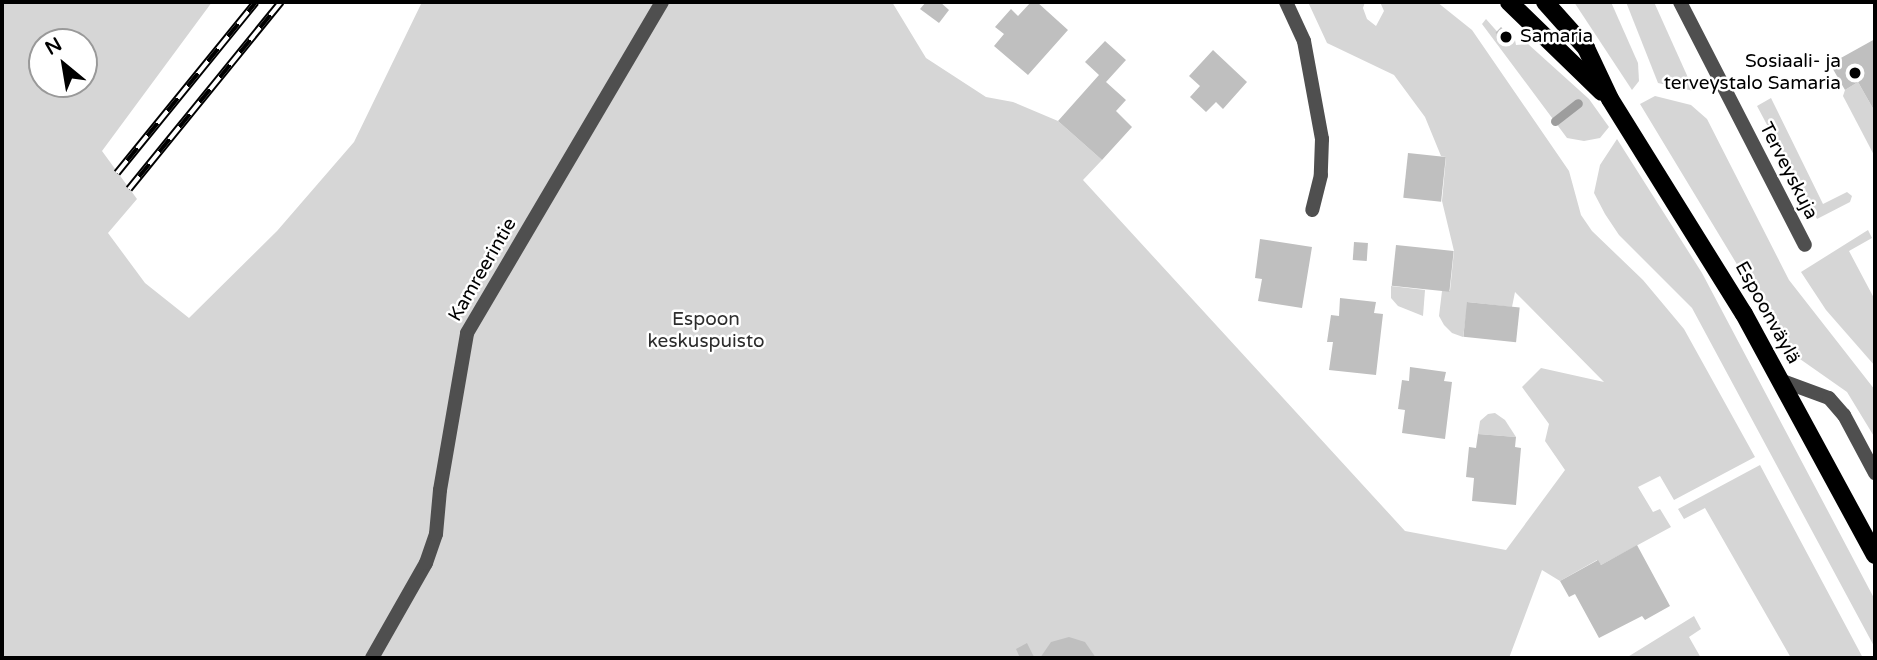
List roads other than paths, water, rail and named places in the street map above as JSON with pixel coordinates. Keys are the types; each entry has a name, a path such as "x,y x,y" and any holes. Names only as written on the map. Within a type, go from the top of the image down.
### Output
{"main road":[{"name":"Espoonväylä","path":"1509,2 1610,99"},
{"name":"Espoonväylä","path":"1545,2 1586,48 1610,99 1709,255 1875,555"}],"street":[{"name":"Kamreerintie","path":"373,658 426,563 436,534 467,333 662,2"},
{"path":"1286,2 1304,41 1322,139 1321,175 1312,210"},
{"name":"Terveyskuja","path":"1680,2 1805,245"},
{"path":"1780,380 1829,398 1844,415 1875,473"}],"waterway":[{"path":"1555,121 1578,103"}],"railway":[{"path":"117,173 256,2"},
{"path":"129,189 281,2"}],"place":[{"name":"Samaria","path":"1506,37"},
{"name":"Sosiaali- ja terveystalo Samaria","path":"1855,73"}],"park label":[{"name":"Espoon keskuspuisto","path":"706,331"}]}
